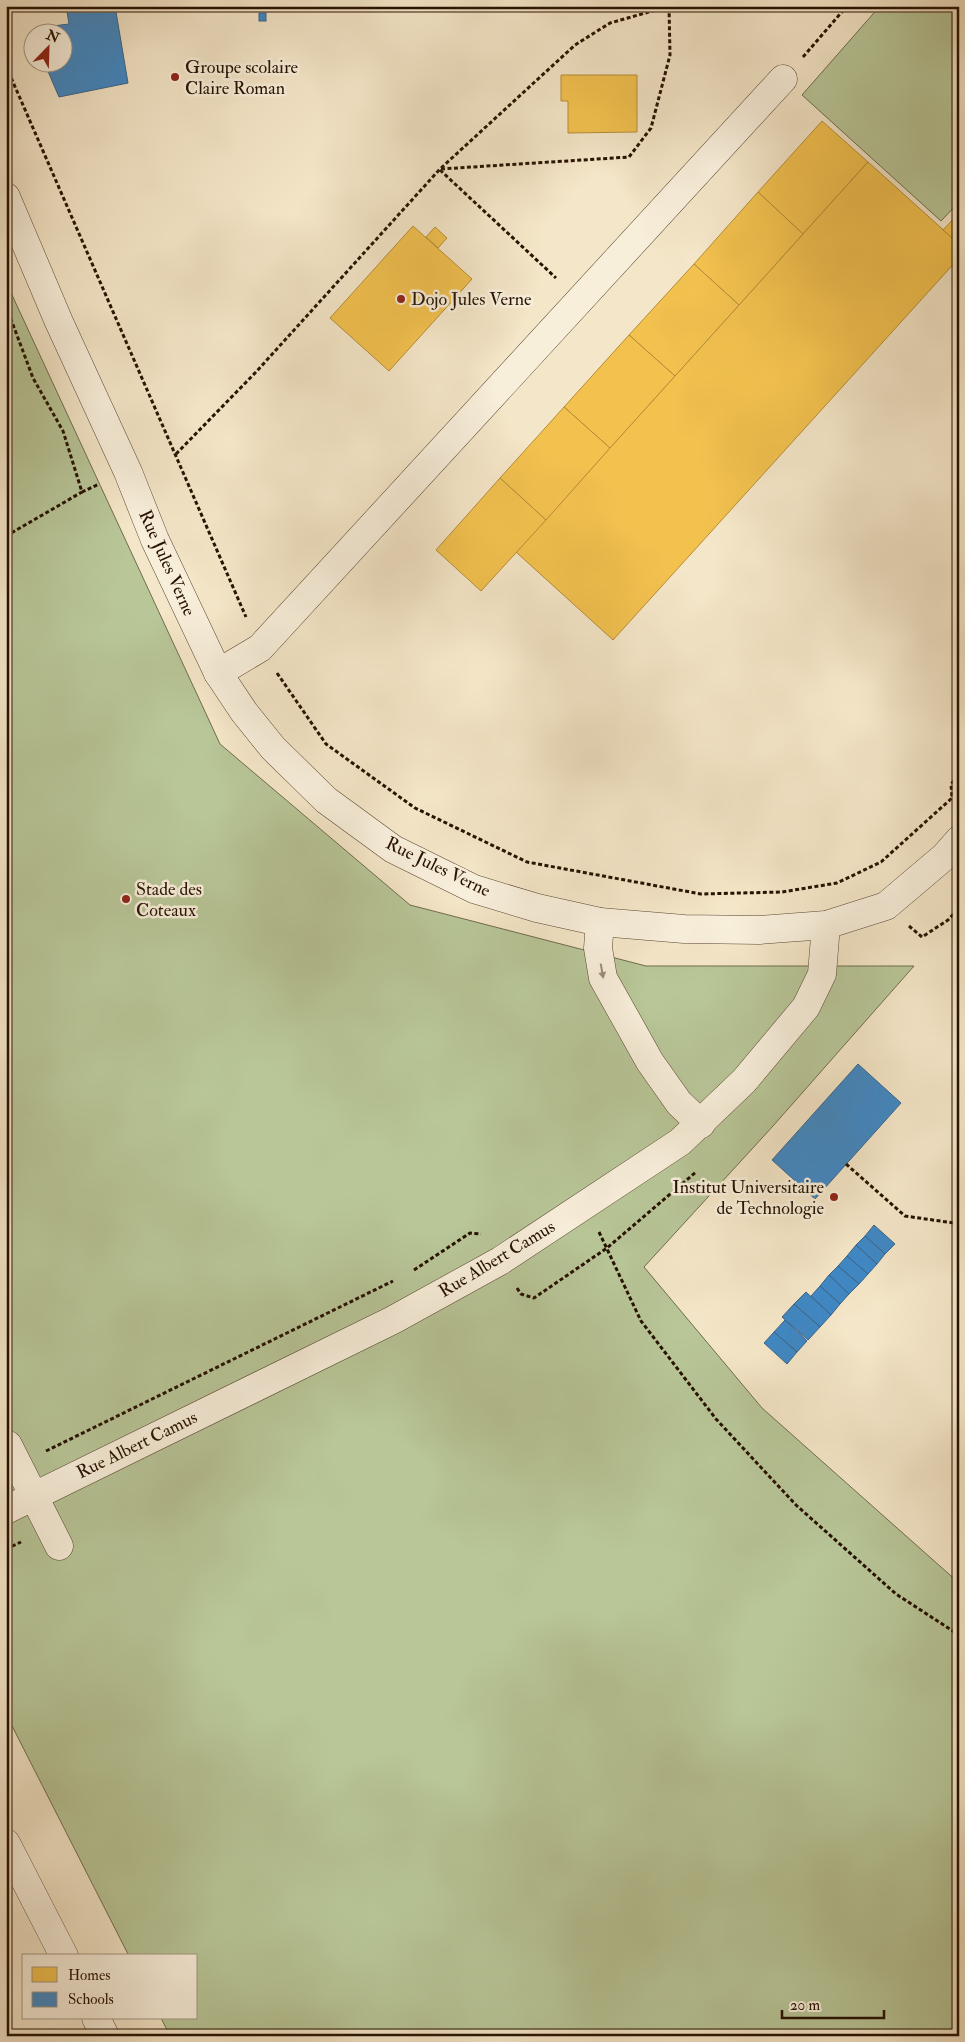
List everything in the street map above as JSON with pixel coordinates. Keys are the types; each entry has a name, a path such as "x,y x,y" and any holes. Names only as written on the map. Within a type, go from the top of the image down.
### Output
{"street":[{"path":"218,673 260,648 783,79"},
{"name":"Rue Jules Verne","path":"7,199 59,322 128,472 154,540 218,673 244,712 274,748 326,800 393,849 474,889 537,908 600,922 684,930 759,930 826,925"},
{"path":"826,925 886,906 944,856 959,840"},
{"path":"600,922 598,948 603,978 650,1062 679,1103 701,1124"},
{"name":"Rue Albert Camus","path":"6,1510 33,1495 393,1320 500,1261 680,1142 744,1081 806,1007 822,974 826,925"},
{"path":"8,1445 58,1546"},
{"path":"6,1843 63,1954"},
{"path":"97,2020 105,2036"}],"path":[{"path":"176,454 256,372 440,169 575,45 610,23 669,6 670,55 651,128 629,157 440,169"},
{"path":"783,79 847,6"},
{"path":"6,66 260,648 326,744 415,808 527,862 701,894 782,892 837,883 880,862 952,798 951,784 959,775"},
{"path":"440,169 580,300"},
{"path":"6,306 33,378 63,432 82,492"},
{"path":"6,536 82,492 128,472"},
{"path":"886,906 922,937 948,920 959,908"},
{"path":"846,1164 905,1216 954,1223"},
{"path":"586,1204 641,1321 716,1420 796,1505 896,1594 959,1635"},
{"path":"6,1549 26,1539"}],"green space":[{"path":"880,6 959,6 959,202 941,221 802,95"},
{"path":"6,282 220,744 410,905 646,966 914,966 773,1126 644,1267 762,1408 959,1583 959,2036 170,2036 162,2020 198,2020 198,1954 128,1954 6,1714"}],"building: Homes":[{"path":"561,75 637,75 637,132 568,133 568,101 561,101"},
{"path":"822,121 868,162 803,234 758,192"},
{"path":"868,162 959,244 959,258 613,640 516,552"},
{"path":"758,192 803,234 739,305 694,264"},
{"path":"959,213 959,244 943,230"},
{"name":"Dojo Jules Verne","path":"413,226 472,279 389,371 330,318"},
{"path":"435,227 447,238 438,248 426,237"},
{"path":"694,264 739,305 675,376 629,335"},
{"path":"629,335 675,376 610,448 564,407"},
{"path":"564,407 610,448 546,520 500,478"},
{"path":"500,478 546,520 481,591 436,550"}],"building: Schools":[{"path":"66,6 115,6 128,83 59,97 48,72 72,72 72,22 69,22"},
{"path":"259,13 266,13 266,21 259,21"},
{"path":"858,1064 901,1103 815,1199 772,1160"},
{"path":"874,1225 895,1244 885,1254 865,1236"},
{"path":"865,1236 885,1254 877,1264 856,1245"},
{"path":"856,1245 877,1264 868,1274 847,1256"},
{"path":"847,1256 868,1274 859,1284 838,1266"},
{"path":"838,1266 859,1284 849,1294 829,1275"},
{"path":"829,1275 849,1294 840,1304 820,1286"},
{"path":"820,1286 840,1304 831,1315 811,1296"},
{"path":"806,1292 831,1315 820,1327 794,1304"},
{"path":"794,1304 820,1327 808,1340 782,1317"},
{"path":"785,1320 807,1341 797,1352 774,1332"},
{"path":"774,1332 797,1352 787,1364 764,1343"}],"place":[{"name":"Groupe scolaire Claire Roman","path":"175,77"},
{"name":"Dojo Jules Verne","path":"401,299"},
{"name":"Stade des Coteaux","path":"126,899"},
{"name":"Institut Universitaire de Technologie","path":"834,1197"}]}
